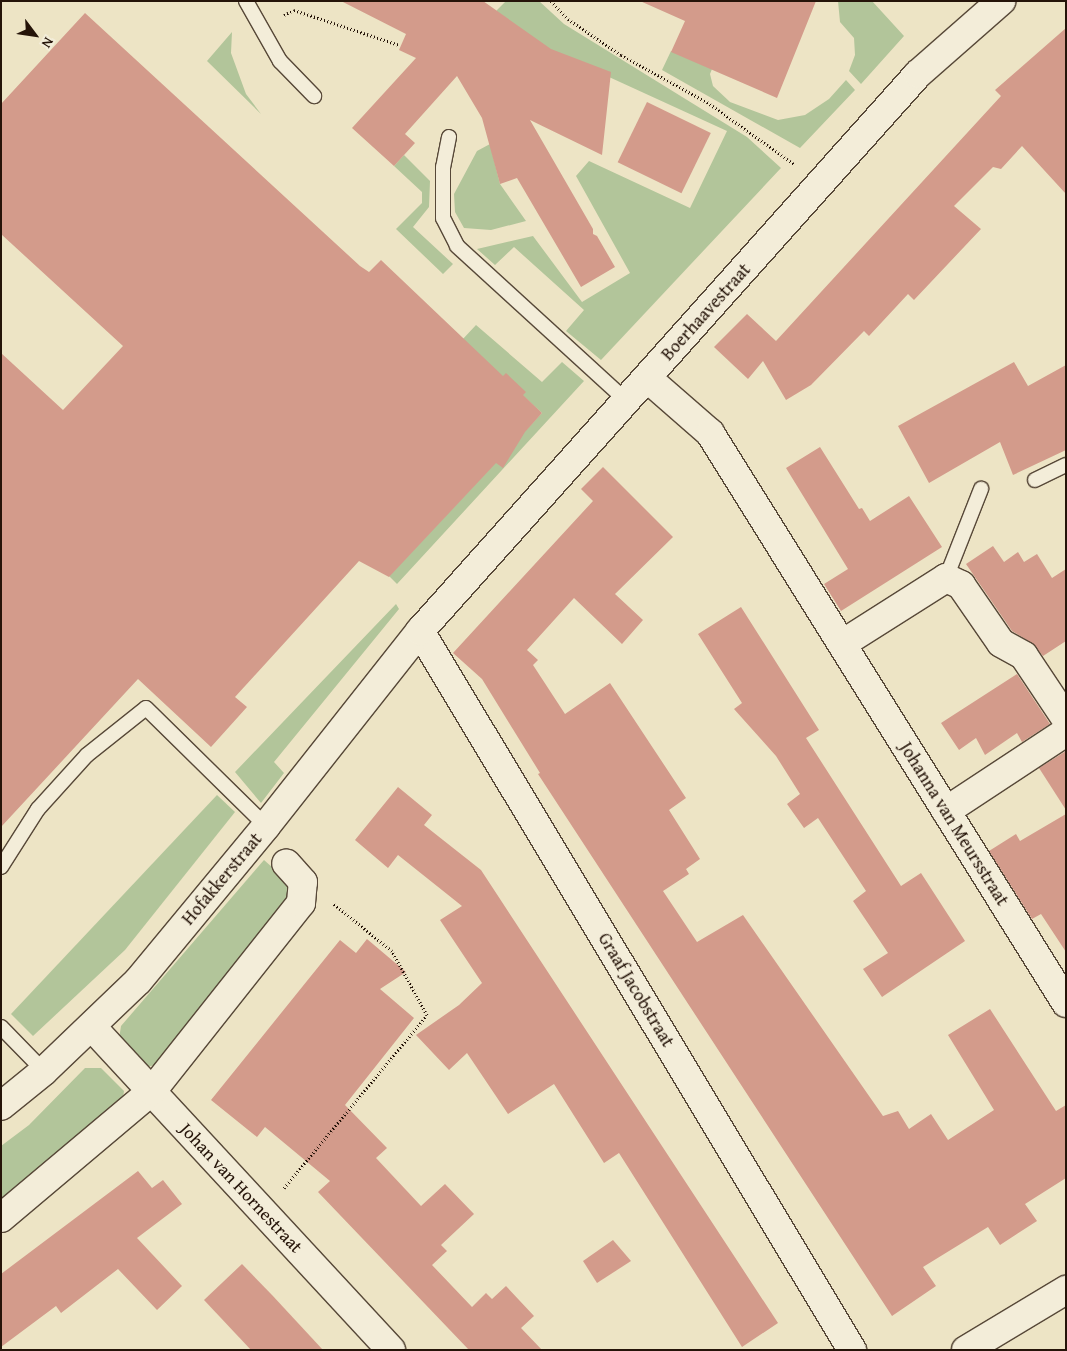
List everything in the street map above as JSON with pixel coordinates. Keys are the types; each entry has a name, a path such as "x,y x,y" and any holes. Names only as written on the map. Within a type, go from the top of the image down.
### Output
{"street":[{"name":"Boerhaavestraat","path":"420,631 918,74 1001,1"},
{"name":"Johanna van Meursstraat","path":"647,378 710,433 1066,1003"},
{"path":"842,644 946,578 962,585 1001,644 1024,656 1066,718"},
{"name":"Hofakkerstraat","path":"1,1106 44,1071 138,981 266,826 420,631"},
{"name":"Graaf Jacobstraat","path":"420,631 852,1350"},
{"path":"946,810 1066,732"},
{"path":"1,1218 152,1091 301,903 304,882 286,863"},
{"name":"Johan van Hornestraat","path":"92,1027 391,1350"},
{"path":"966,1350 1066,1290"}],"lane":[{"path":"246,1 280,61 314,96"},
{"path":"449,137 443,167 443,218 458,246 627,400"},
{"path":"1036,480 1066,465"},
{"path":"946,578 981,489"},
{"path":"1,867 38,809 87,755 146,708 266,826"},
{"path":"1,1027 44,1071"}],"path":[{"path":"551,1 568,19 621,55 708,102 781,151 818,186"},
{"path":"261,27 294,10 400,45"},
{"path":"264,1212 427,1015 392,950 323,895 302,892"}],"green space":[{"path":"506,1 539,1 564,24 747,137 781,168 601,360 566,331 584,310 514,247 495,265 477,249 533,236 582,302 630,273 576,176 589,161 690,208 727,131 550,50 496,11"},
{"path":"838,1 872,1 904,36 861,84 849,71 855,55 854,38 840,22"},
{"path":"232,32 231,53 246,94 261,114 207,61"},
{"path":"671,51 712,69 710,74 713,86 730,102 778,120 805,115 829,99 846,80 855,90 800,148 662,70"},
{"path":"490,144 500,184 526,221 491,230 464,228 455,212 454,194 477,151"},
{"path":"404,155 430,181 429,207 413,227 453,264 443,274 396,229 422,203 422,192 394,166"},
{"path":"476,325 542,382 562,362 584,381 397,584 389,576 542,413 462,340"},
{"path":"396,604 399,609 274,762 284,773 261,803 235,772"},
{"path":"217,795 235,812 125,950 33,1036 11,1014"},
{"path":"264,860 291,884 291,900 156,1065 146,1067 119,1039 121,1026"},
{"path":"85,1068 101,1068 124,1091 122,1104 1,1203 1,1146 29,1125"}],"building":[{"path":"341,1 483,1 551,49 611,72 602,155 530,120 593,229 593,234 597,236 615,267 581,287 517,178 500,184 482,118 457,76 405,134 415,143 394,166 352,128 416,58 399,50 406,34"},
{"path":"640,1 816,1 777,98 671,52 685,21"},
{"path":"85,13 360,266 369,272 381,260 503,376 506,373 526,392 523,395 542,413 525,432 503,468 496,463 389,577 359,561 235,697 247,707 211,747 138,679 1,827 1,353 63,410 123,346 1,234 1,104"},
{"path":"1066,28 1066,194 1022,146 1001,169 993,167 954,206 981,229 914,300 908,294 869,336 864,331 811,385 786,400 763,361 748,379 714,347 747,314 776,341 1001,96 995,90"},
{"path":"647,102 711,133 681,193 618,162"},
{"path":"1014,362 1028,386 1066,365 1066,450 1013,475 1000,442 929,483 898,426"},
{"path":"820,447 859,509 862,508 870,521 909,496 942,547 841,611 824,584 848,569 786,468"},
{"path":"603,467 673,537 615,594 643,620 622,644 574,598 527,650 538,660 533,665 565,714 610,683 686,798 669,810 700,859 686,869 689,874 663,891 697,942 743,915 883,1116 898,1111 909,1129 931,1114 948,1140 994,1110 948,1035 990,1009 1056,1111 1066,1105 1066,1178 1025,1204 1037,1221 1000,1245 988,1227 923,1267 936,1286 892,1316 538,774 540,773 482,679 453,653 593,501 581,489"},
{"path":"993,546 1004,562 1018,552 1024,562 1037,554 1052,578 1066,569 1066,641 1043,656 1032,643 1012,631 966,564"},
{"path":"741,607 819,730 806,738 901,886 921,873 965,941 882,997 863,969 888,953 853,901 866,891 818,818 804,828 787,804 800,794 776,756 734,709 742,703 698,634"},
{"path":"1017,674 1050,724 1022,742 1017,733 985,755 976,738 959,750 941,723"},
{"path":"1066,751 1066,810 1039,768"},
{"path":"398,787 432,815 424,825 481,870 778,1323 742,1347 619,1153 604,1163 554,1084 508,1114 467,1053 449,1070 416,1035 459,1005 482,983 440,920 462,906 398,855 388,868 355,840"},
{"path":"1066,814 1066,952 1041,914 1032,919 989,851 1016,834 1020,841"},
{"path":"367,939 406,972 380,989 414,1018 345,1105 387,1148 376,1158 421,1206 445,1184 474,1214 441,1245 447,1251 432,1265 472,1307 486,1293 492,1299 506,1286 534,1316 521,1328 542,1350 469,1350 318,1192 330,1181 265,1127 257,1137 211,1100 340,940 356,953"},
{"path":"138,1171 152,1188 163,1180 182,1204 137,1238 182,1286 157,1310 118,1269 61,1313 56,1306 1,1347 1,1274"},
{"path":"613,1240 631,1261 597,1283 583,1261"},
{"path":"242,1264 323,1350 251,1350 204,1300"}]}
